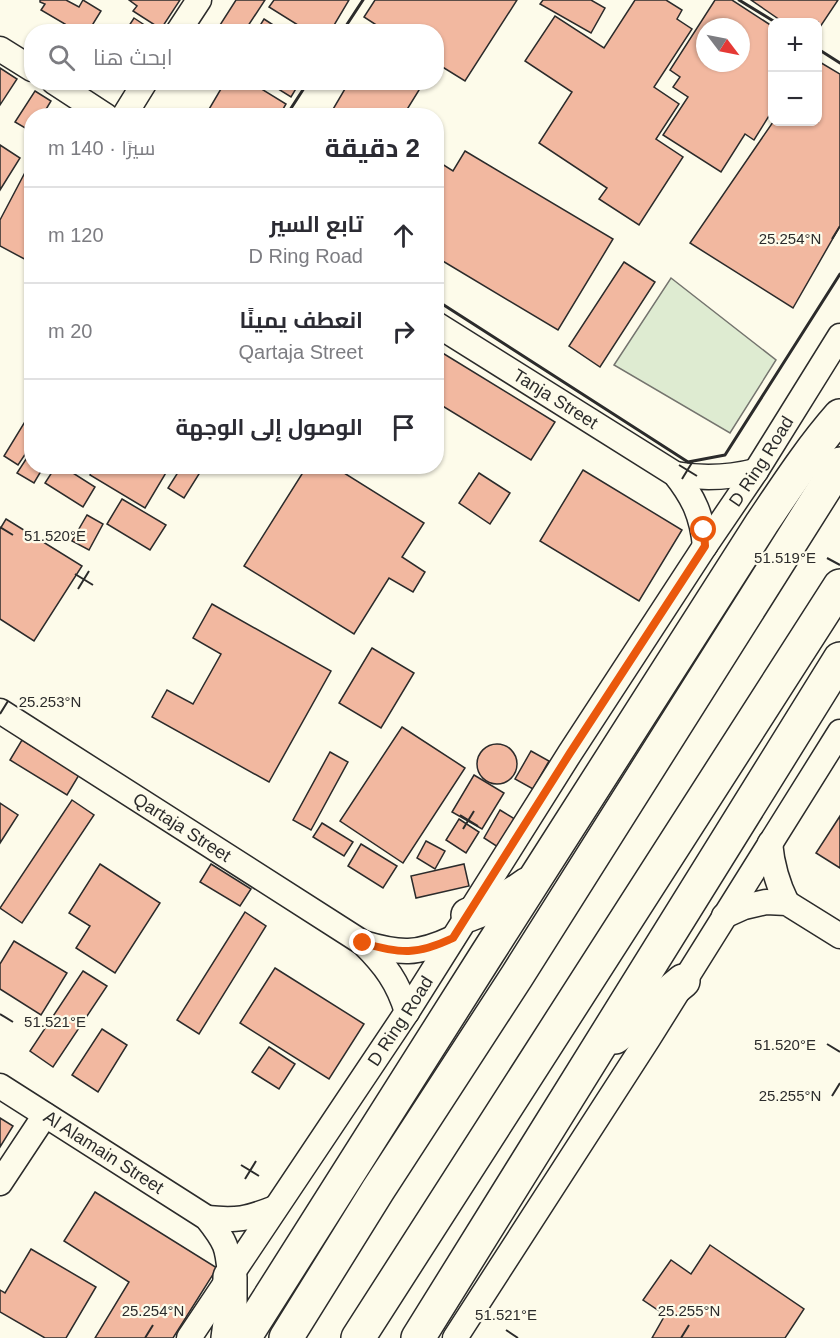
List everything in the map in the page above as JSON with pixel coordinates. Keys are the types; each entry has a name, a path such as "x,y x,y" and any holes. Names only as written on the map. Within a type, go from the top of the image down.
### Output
{"main road":[{"path":"244,1338 762,523 808,456 840,416"},
{"path":"286,1338 840,464"},
{"path":"358,1338 840,586"},
{"path":"418,1338 840,659"},
{"path":"460,926 537,877"},
{"path":"593,1056 683,981"},
{"path":"228,1338 230,1277"}],"street":[{"path":"183,24 199,0"},
{"path":"0,49 24,64"},
{"path":"66,90 94,108"},
{"path":"129,108 140,90"},
{"name":"Tanja Street","path":"444,329 675,474 691,477 724,477 756,471"},
{"name":"D Ring Road","path":"189,1338 407,1011 570,753 756,471 840,336"},
{"name":"Tanja Street","path":"675,474 694,500 704,530 705,546"},
{"name":"Qartaja Street","path":"0,711 363,943 390,973 398,986 407,1011"},
{"path":"455,1338 840,732"},
{"path":"770,843 778,886 787,903"},
{"path":"724,916 744,907 766,902 787,903 840,936"},
{"name":"Qartaja Street","path":"363,943 387,950 404,952 421,950 437,945 460,926"},
{"name":"Al Alamain Street","path":"0,1086 207,1218 226,1245 230,1277"},
{"path":"0,1183 45,1114"},
{"path":"207,1218 242,1219 275,1208"}],"green space":[{"path":"671,278 776,360 730,433 614,365"}],"building":[{"path":"40,0 66,0 79,7 83,0 101,11 93,24 65,24 41,10 45,4"},
{"path":"129,0 180,0 164,24 153,24 133,11 137,6"},
{"path":"236,0 265,0 249,24 221,24"},
{"path":"274,0 349,0 335,24 296,24 269,7"},
{"path":"375,0 517,0 465,81 444,68 444,24 375,24 364,17"},
{"path":"543,0 591,0 605,8 591,33 540,4"},
{"path":"635,0 666,0 682,10 677,19 692,29 654,87 679,104 656,139 683,157 639,225 599,199 607,188 539,143 572,92 525,61 555,16 604,48"},
{"path":"715,0 732,0 768,23 768,117 754,140 745,134 721,172 663,135 688,97 673,87 680,77 670,70 696,30 696,72 750,72 750,18 703,18"},
{"path":"751,0 838,0 822,24 822,18 777,18"},
{"path":"134,18 143,24 130,24"},
{"path":"264,19 272,24 261,24"},
{"path":"822,63 840,74 840,226 793,308 690,243 770,126 822,126"},
{"path":"0,68 17,79 0,105"},
{"path":"220,90 263,90 286,104 284,108 210,108"},
{"path":"280,90 295,90 291,97"},
{"path":"344,90 419,90 408,108 334,108"},
{"path":"35,91 51,101 47,108 24,108"},
{"path":"24,108 24,127 15,122"},
{"path":"0,145 20,158 0,190"},
{"path":"465,151 613,239 558,330 444,262 444,165 453,171"},
{"path":"24,174 24,259 0,246 0,220"},
{"path":"624,262 655,282 600,367 569,346"},
{"path":"444,354 555,422 531,460 444,407"},
{"path":"24,423 24,456 18,465 4,456"},
{"path":"24,462 24,474 39,474 34,483 17,473"},
{"path":"583,470 682,530 639,601 540,541"},
{"path":"479,473 510,493 490,524 459,503"},
{"path":"51,474 75,474 95,487 83,507 45,483"},
{"path":"90,474 165,474 145,508"},
{"path":"177,474 199,474 184,498 168,488"},
{"path":"302,474 346,474 424,523 402,557 425,572 413,592 389,578 354,634 244,566"},
{"path":"122,499 166,525 150,550 107,524"},
{"path":"87,515 103,524 89,550 72,541"},
{"path":"6,519 82,566 34,641 0,619 0,529"},
{"path":"212,604 331,671 269,782 152,717 167,690 193,704 221,654 193,638"},
{"path":"372,648 414,673 381,728 339,703"},
{"path":"402,727 465,768 403,863 340,821"},
{"path":"22,740 79,775 67,795 10,760"},
{"path":"497,744 511,750 517,764 511,778 497,784 483,778 477,764 483,750"},
{"path":"531,751 549,761 533,789 515,779"},
{"path":"330,752 348,762 311,830 293,820"},
{"path":"474,775 504,793 482,829 452,812"},
{"path":"72,800 94,815 22,923 0,908"},
{"path":"0,803 18,815 0,843"},
{"path":"500,810 518,821 501,849 484,838"},
{"path":"840,816 840,868 816,853"},
{"path":"459,819 479,832 466,853 446,840"},
{"path":"322,823 353,842 344,856 313,837"},
{"path":"426,841 445,851 435,869 417,858"},
{"path":"361,844 397,866 383,888 348,866"},
{"path":"100,864 160,903 115,973 76,948 90,926 69,913"},
{"path":"211,864 251,889 240,906 200,882"},
{"path":"464,864 469,886 416,898 411,876"},
{"path":"245,912 266,926 199,1034 177,1020"},
{"path":"14,941 67,973 41,1015 0,989 0,964"},
{"path":"275,968 364,1024 329,1079 240,1023"},
{"path":"83,971 107,986 53,1067 30,1051"},
{"path":"102,1029 127,1045 98,1092 72,1075"},
{"path":"269,1047 295,1064 279,1089 252,1072"},
{"path":"0,1118 13,1126 0,1147"},
{"path":"95,1192 217,1268 173,1338 95,1338 129,1282 64,1241"},
{"path":"710,1245 804,1309 785,1338 652,1338 665,1315 643,1300 671,1260 691,1274"},
{"path":"31,1249 96,1287 66,1338 45,1338 0,1312 0,1290 5,1293"}],"wall":[{"path":"347,24 363,0"},
{"path":"739,0 768,18"},
{"path":"822,52 840,63"},
{"path":"291,108 303,90"},
{"path":"444,305 688,462 725,455 840,274"}],"route":[{"path":"363,943 404,952 421,950 453,938 705,546 704,530"}]}
